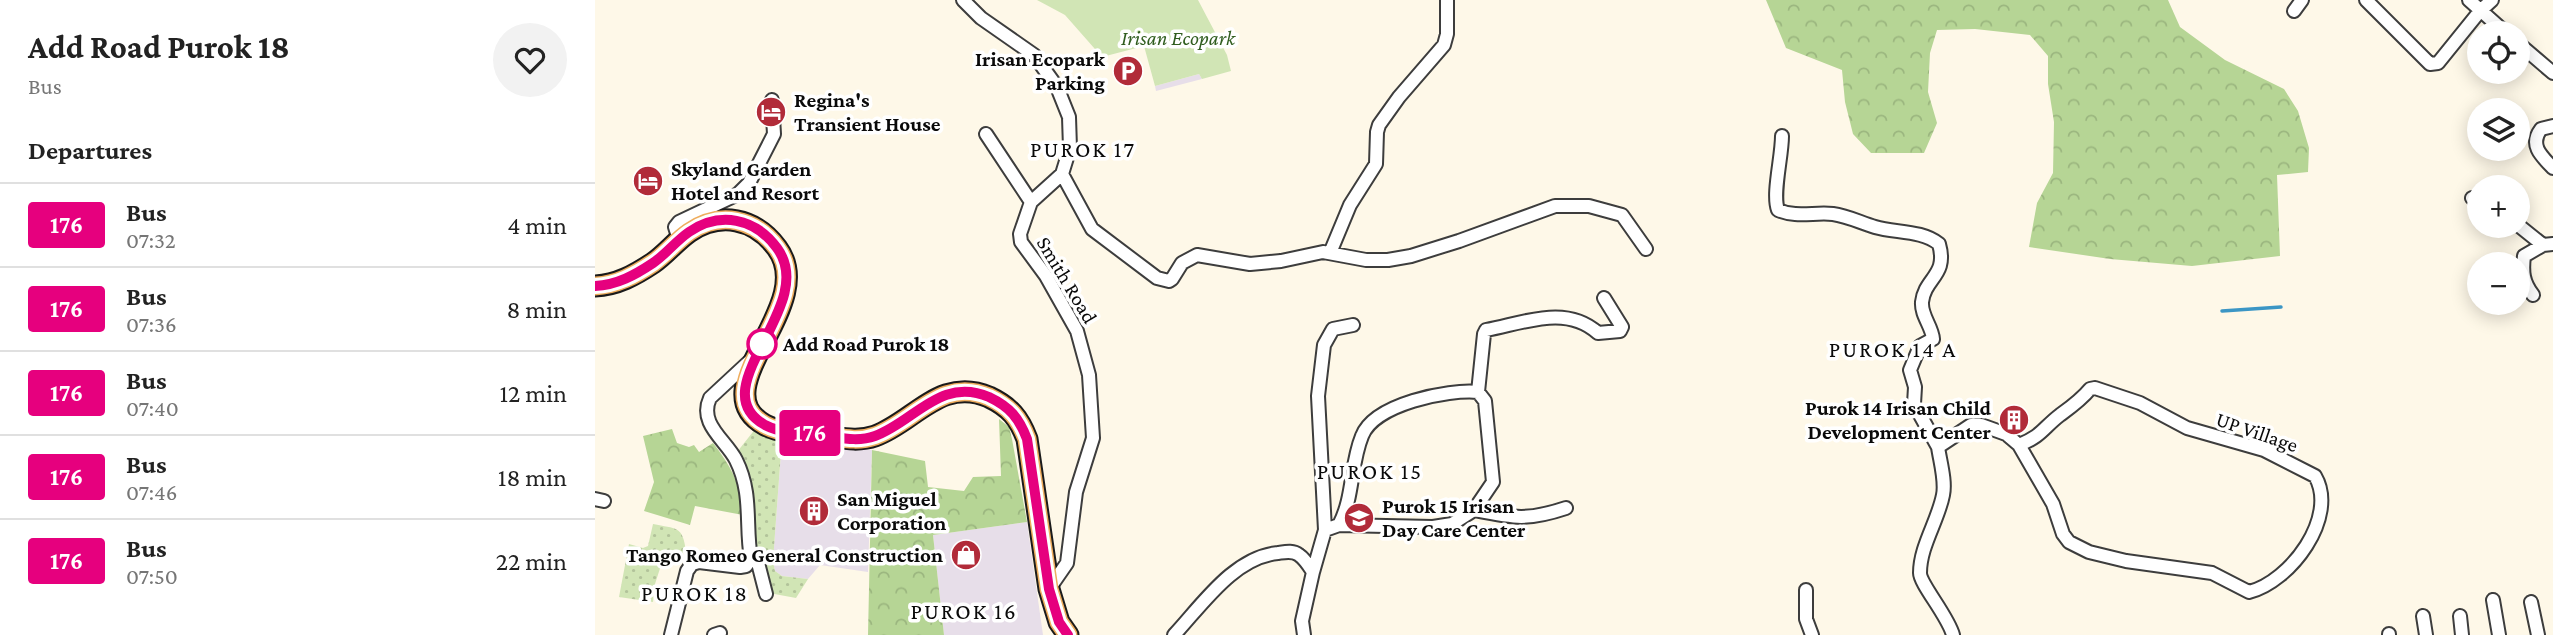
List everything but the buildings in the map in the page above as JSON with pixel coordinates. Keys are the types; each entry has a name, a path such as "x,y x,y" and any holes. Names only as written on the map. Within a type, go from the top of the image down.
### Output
{"highway":[{"path":"595,286 623,281 655,262 679,240 704,224 734,219 759,230 781,254 788,277 781,310 755,357 744,392 751,411 766,425 856,440 876,436 932,401 959,392 980,393 1008,407 1021,423 1027,439 1049,589 1059,622 1068,635"}],"street":[{"path":"963,0 981,18 1034,55 1057,87 1069,117 1071,135 1067,162 1062,174 1031,202 986,134"},
{"path":"1330,253 1350,205 1375,164 1379,125 1399,97 1444,45 1447,34 1447,0"},
{"path":"2294,11 2302,0"},
{"path":"2366,0 2430,64 2438,63 2480,11 2493,0"},
{"path":"2469,0 2492,21"},
{"path":"2530,53 2553,73"},
{"path":"679,240 675,227 685,217 738,194 749,183 774,134 772,100"},
{"path":"2553,125 2541,129 2535,141 2536,148 2553,168"},
{"path":"1782,136 1782,156 1775,201 1778,210 1794,215 1842,216 1874,227 1930,238 1939,244 1941,266 1922,299 1924,316 1933,340 1920,346 1910,370 1915,387 1914,404 1938,447 1944,492 1929,536 1920,575 1922,583 1943,612 1953,635"},
{"path":"1062,174 1092,229 1163,281 1173,279 1182,263 1197,255 1250,264 1281,261 1312,253 1330,253 1366,260 1411,256 1542,210 1572,205 1622,215 1646,248"},
{"name":"Smith Road","path":"1031,202 1021,224 1021,242 1046,276 1077,331 1089,375 1093,438 1076,492 1067,562 1049,589"},
{"path":"2530,233 2548,245"},
{"path":"2533,295 2524,282 2524,256 2548,245"},
{"path":"1325,530 1339,525 1433,527 1452,524 1474,510 1493,482 1485,401 1478,392 1486,330 1555,315 1589,325 1598,333 1620,331 1622,327 1604,298"},
{"path":"1304,635 1302,621 1325,530 1318,396 1324,345 1333,329 1353,325"},
{"path":"671,635 689,566 699,562 740,567 746,566 751,559 749,504 744,480 736,459 713,431 706,406 710,398 755,357"},
{"name":"UP Village","path":"1938,447 1971,425 1981,425 2006,435 2019,446 2053,504 2063,534 2069,542 2089,551 2126,561 2211,573 2249,592 2268,584 2296,561 2312,536 2320,508 2321,494 2315,476 2294,463 2264,450 2187,428 2140,403 2095,388 2090,389 2036,439 2019,446"},
{"path":"1339,525 1352,485 1363,432 1373,422 1421,397 1465,391 1478,392"},
{"path":"1474,510 1514,518 1539,517 1566,508"},
{"path":"1174,635 1224,581 1245,565 1270,554 1293,551 1299,554 1313,572"},
{"path":"751,559 757,559 766,594"},
{"path":"1805,590 1806,619 1812,635"},
{"path":"2493,600 2499,635"},
{"path":"2531,602 2537,635"},
{"path":"2423,616 2426,635"},
{"path":"2460,616 2462,635"}],"shaded area":[{"path":"1199,74 1202,79 1156,91 1155,86"},
{"path":"782,438 872,450 868,572 820,565 808,579 782,576 775,571 773,561"},
{"path":"1027,522 1043,635 944,635 933,535"}],"green space":[{"name":"Irisan Ecopark","path":"1037,0 1198,0 1227,55 1231,71 1202,79 1199,74 1155,86 1144,46 1102,57 1065,15"},
{"path":"1766,0 2168,0 2180,27 2225,60 2284,89 2298,111 2309,148 2308,172 2277,175 2280,256 2192,266 2110,259 2029,247 2037,203 2053,173 2054,122 2048,84 2048,56 2030,35 1975,29 1937,30 1930,53 1928,92 1937,123 1924,153 1871,153 1853,134 1845,102 1842,70 1786,48"},
{"path":"999,419 1009,427 1027,522 933,535 944,635 868,635 872,450 925,461 928,487 964,491 973,477 1001,476"},
{"path":"756,428 782,438 773,561 775,571 782,576 808,579 796,598 769,593 755,540 754,498 737,452"},
{"path":"672,429 677,443 689,447 694,445 699,452 713,443 734,477 743,515 695,506 690,525 644,511 654,482 643,436"},
{"path":"653,524 677,530 683,537 686,552 663,559 655,584 653,602 619,597 629,544 643,548 648,546"}],"waterway":[{"path":"2222,311 2281,307"}],"bus line":[{"name":"176","path":"595,286 623,281 655,262 679,240 704,224 734,219 746,222 776,246 788,277 781,310 755,357 744,392 751,411 766,425 856,440 876,436 944,395 975,392 1008,407 1017,416 1027,439 1049,589 1059,622 1068,635"}],"place":[{"name":"Irisan Ecopark Parking","path":"1128,71"},
{"name":"Regina's Transient House","path":"771,112"},
{"name":"Skyland Garden Hotel and Resort","path":"648,181"},
{"name":"Add Road Purok 18","path":"762,344"},
{"name":"Purok 14 Irisan Child Development Center","path":"2014,420"},
{"name":"San Miguel Corporation","path":"814,511"},
{"name":"Purok 15 Irisan Day Care Center","path":"1359,518"},
{"name":"Tango Romeo General Construction","path":"966,555"}],"district":[{"name":"PUROK 17","path":"1083,149"},
{"name":"PUROK 14 A","path":"1893,349"},
{"name":"PUROK 15","path":"1370,471"},
{"name":"PUROK 18","path":"695,593"},
{"name":"PUROK 16","path":"964,611"}]}
